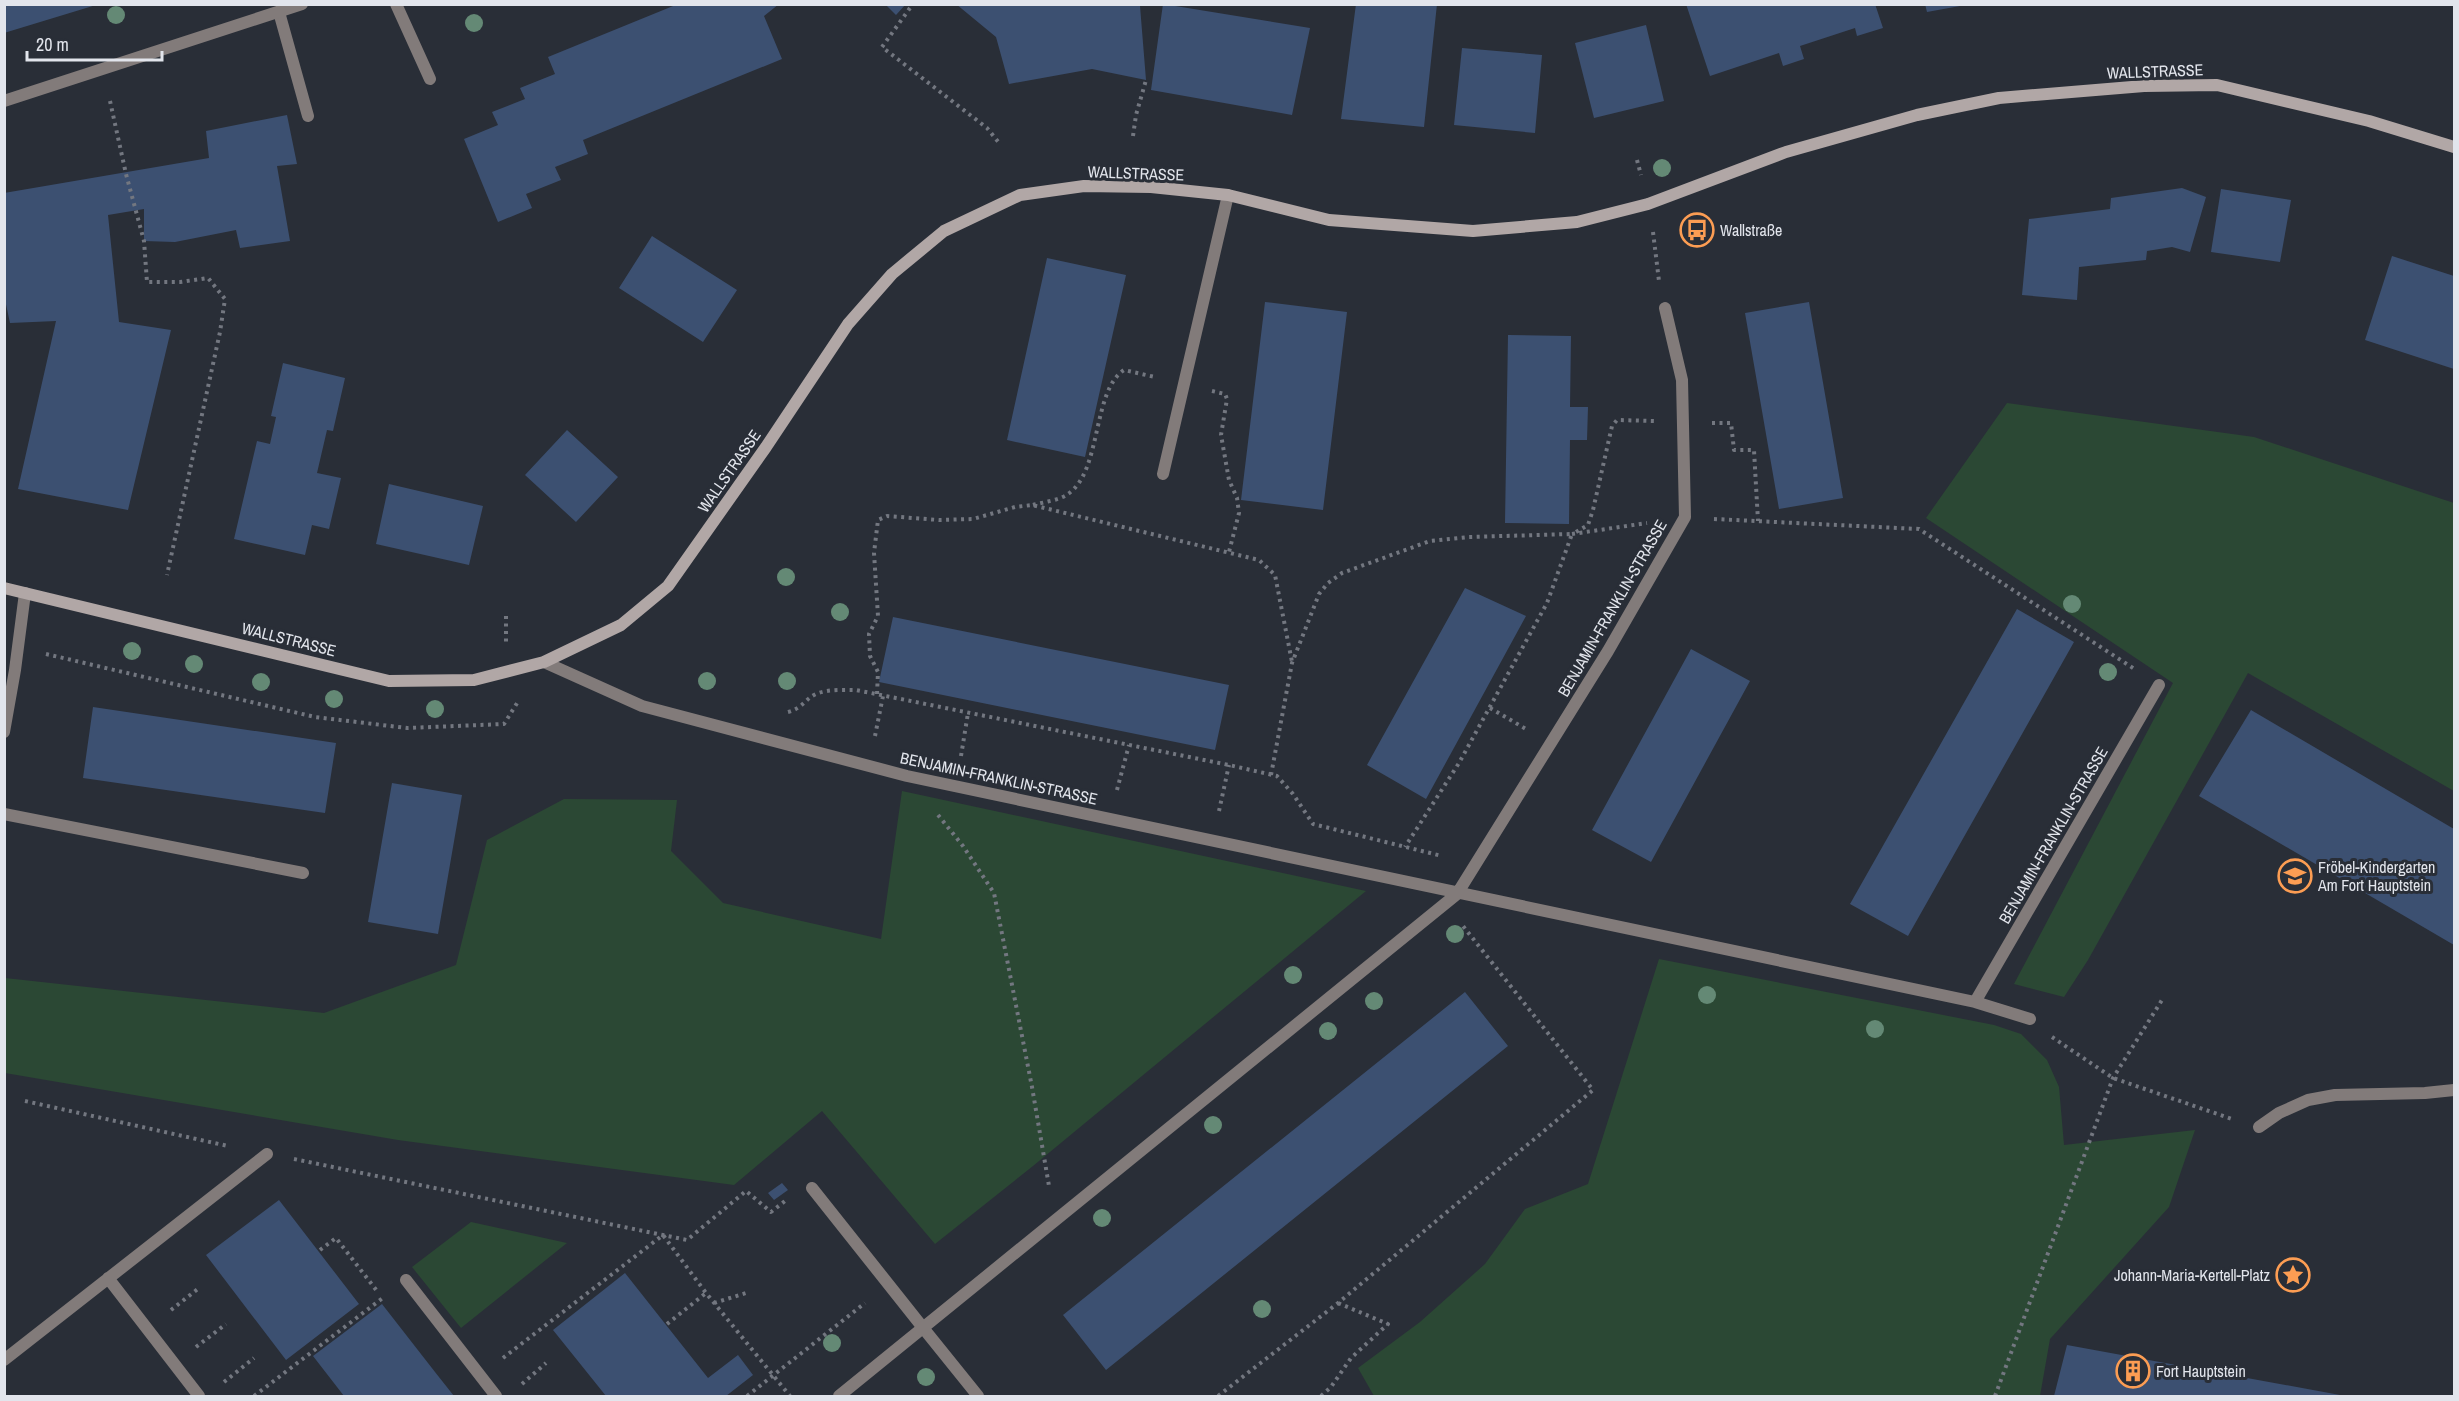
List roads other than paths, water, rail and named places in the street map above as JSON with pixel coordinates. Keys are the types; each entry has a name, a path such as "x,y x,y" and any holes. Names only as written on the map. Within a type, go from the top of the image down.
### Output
{"street":[{"path":"4,101 302,4"},
{"path":"396,4 430,80"},
{"path":"279,12 308,116"},
{"name":"WALLSTRASSE","path":"4,588 389,681 474,680 544,662 621,625 668,586 766,447 848,324 892,274 944,231 1020,195 1084,186 1151,187 1228,195 1329,220 1473,231 1577,222 1648,204 1786,152 1917,115 2000,98 2144,86 2217,85 2368,121 2454,147"},
{"path":"1163,474 1228,195"},
{"name":"BENJAMIN-FRANKLIN-STRASSE","path":"839,1396 1457,894 1608,651 1684,517 1682,380 1665,308"},
{"path":"4,732 25,592"},
{"name":"BENJAMIN-FRANKLIN-STRASSE","path":"544,662 642,706 907,776 1975,1002 2030,1019"},
{"name":"BENJAMIN-FRANKLIN-STRASSE","path":"1975,1002 2159,685"},
{"path":"4,814 303,873"},
{"path":"2259,1127 2279,1113 2308,1100 2335,1095 2454,1090"},
{"path":"4,1360 267,1154"},
{"path":"812,1188 978,1396"},
{"path":"108,1278 199,1396"},
{"path":"406,1280 496,1396"}],"place":[{"name":"Wallstraße","path":"1697,230"},
{"name":"Fröbel-Kindergarten Am Fort Hauptstein","path":"2295,876"},
{"name":"Johann-Maria-Kertell-Platz","path":"2293,1275"},
{"name":"Fort Hauptstein","path":"2133,1371"}]}
